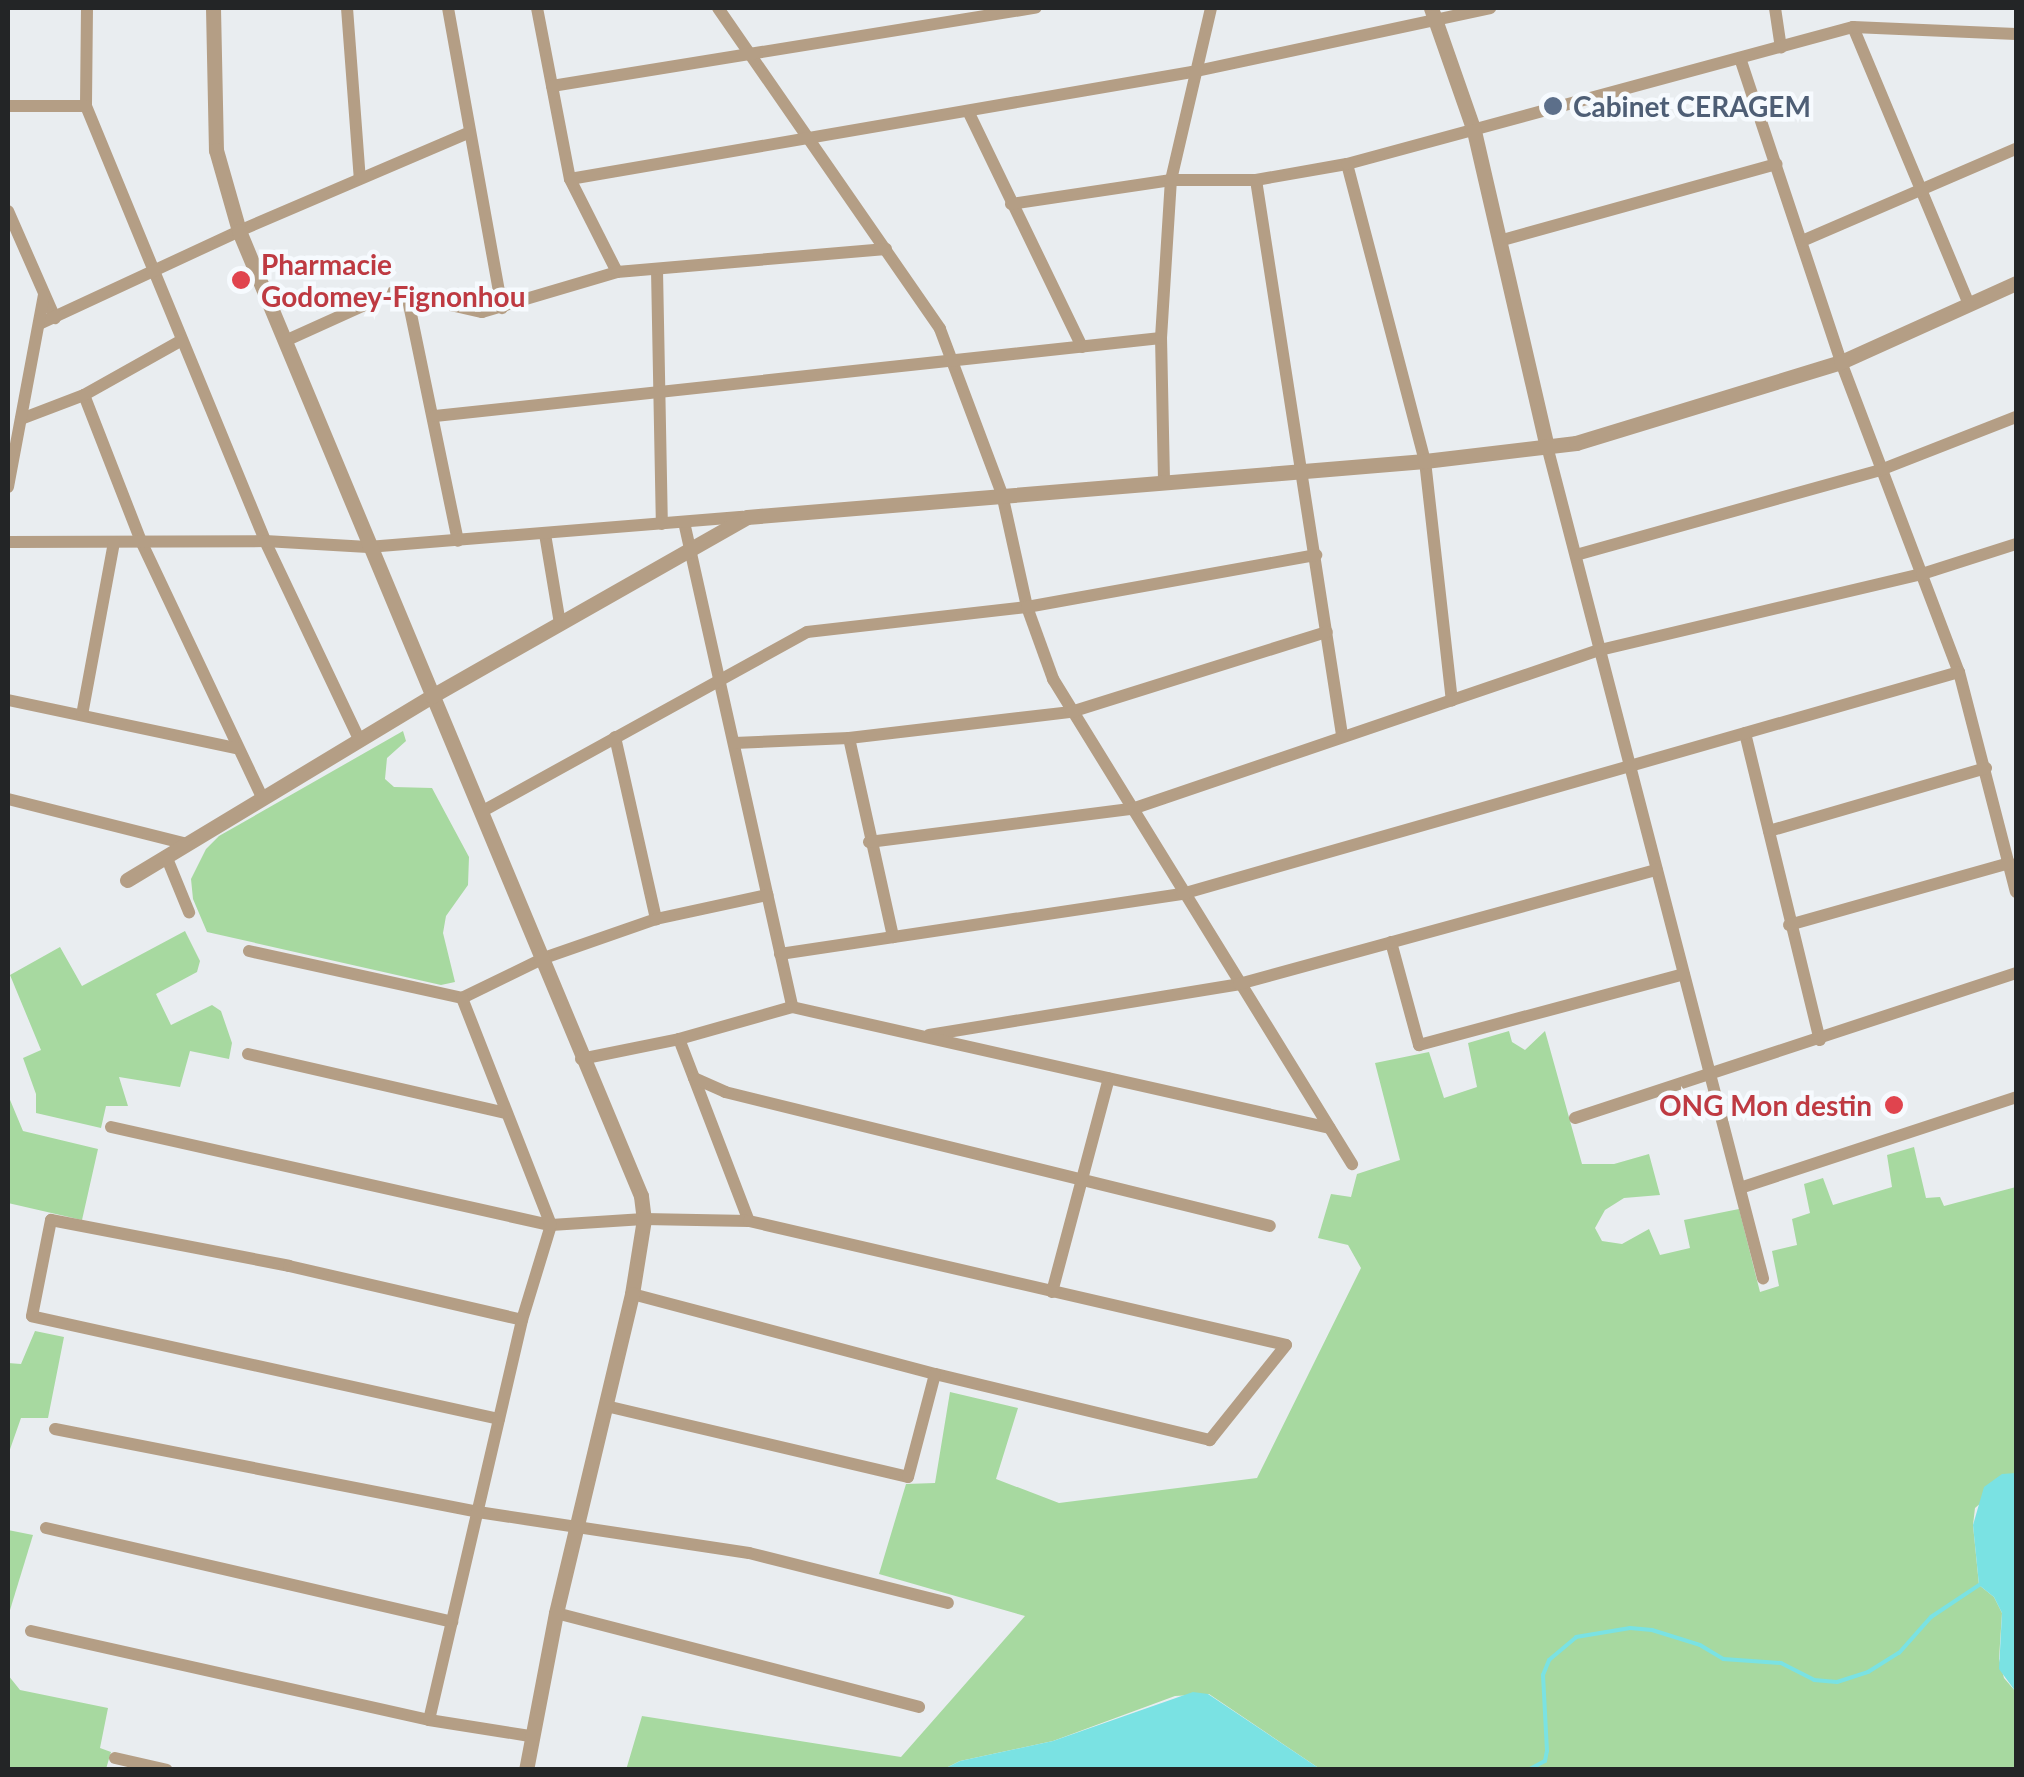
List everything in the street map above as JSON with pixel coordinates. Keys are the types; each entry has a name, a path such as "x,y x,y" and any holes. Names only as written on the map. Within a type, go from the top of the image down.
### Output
{"street":[{"path":"87,8 86,106 265,541 360,740"},
{"path":"213,8 216,150 239,231 641,1196 644,1219 632,1294 556,1613 526,1770"},
{"path":"347,8 360,179"},
{"path":"448,8 502,308"},
{"path":"537,8 570,178 617,272"},
{"path":"718,8 940,329 1002,494 1027,606 1053,679 1182,894 1352,1164"},
{"path":"552,86 1036,8"},
{"path":"1164,480 1161,338 1171,180 1192,72 1210,8"},
{"path":"570,178 1192,72 1432,14 1490,8"},
{"path":"1775,8 1780,48"},
{"path":"1432,14 1474,131 1547,446 1763,1278"},
{"path":"1853,27 1969,304"},
{"path":"1012,204 1171,180 1256,180 1346,164 1853,27 2016,34"},
{"path":"1740,58 1841,362 1959,672 2016,892"},
{"path":"8,106 86,106"},
{"path":"968,112 1082,347"},
{"path":"38,324 239,231 468,133"},
{"path":"1802,240 2016,148"},
{"path":"1346,164 1425,462 1452,700"},
{"path":"1499,241 1776,164"},
{"path":"1256,180 1304,469 1342,735"},
{"path":"8,211 54,318"},
{"path":"285,340 400,289 410,296 465,311 502,308 564,285 617,272 886,249"},
{"path":"657,270 662,524"},
{"path":"8,542 265,541 368,547 1425,462 1576,443 1841,362 2016,283"},
{"path":"8,487 44,294"},
{"path":"410,296 458,541"},
{"path":"435,416 1161,338"},
{"path":"20,419 84,394 182,340"},
{"path":"84,394 140,540 263,799"},
{"path":"1576,555 1883,469 2016,417"},
{"path":"126,880 432,696 748,517"},
{"path":"684,522 792,1007"},
{"path":"545,534 560,624"},
{"path":"82,716 114,542"},
{"path":"868,842 1132,809 1600,650 1922,574 2016,544"},
{"path":"481,812 807,632 1027,606 1316,556"},
{"path":"734,743 849,738 1071,712 1327,632"},
{"path":"780,954 1182,894 1959,672"},
{"path":"8,700 236,748"},
{"path":"1745,733 1820,1040"},
{"path":"616,736 656,920"},
{"path":"849,738 868,842 893,937"},
{"path":"1769,831 1986,768"},
{"path":"8,799 187,844"},
{"path":"166,856 189,912"},
{"path":"1789,925 2009,862"},
{"path":"921,1036 1240,984 1657,870"},
{"path":"249,951 462,998 544,958 656,920 768,895"},
{"path":"1392,942 1420,1045 1684,974"},
{"path":"1575,1118 2016,972"},
{"path":"430,1720 522,1320 552,1225 462,998"},
{"path":"581,1059 679,1038 792,1007 1330,1128"},
{"path":"679,1038 749,1221"},
{"path":"248,1054 506,1113"},
{"path":"694,1078 725,1092 1081,1183 1270,1226"},
{"path":"1052,1292 1109,1078"},
{"path":"1740,1188 2016,1097"},
{"path":"111,1126 552,1225 644,1219 749,1221 1286,1345 1210,1440 934,1374 632,1294"},
{"path":"499,1420 32,1316 52,1220 288,1266 522,1320"},
{"path":"606,1406 908,1476 934,1374"},
{"path":"55,1429 478,1512 749,1553 948,1603"},
{"path":"46,1528 452,1622"},
{"path":"556,1613 919,1707"},
{"path":"31,1631 430,1720 530,1736"},
{"path":"115,1758 167,1770"}],"green space":[{"path":"403,731 406,741 387,758 385,779 394,787 432,788 469,857 468,885 446,916 443,933 455,982 441,985 207,932 193,899 191,879 206,849 219,836"},
{"path":"185,931 200,961 197,972 156,994 171,1025 212,1005 221,1011 232,1043 229,1059 190,1051 180,1087 119,1077 128,1106 106,1106 101,1128 36,1113 36,1094 23,1058 41,1050 10,975 60,947 82,986"},
{"path":"1509,1031 1512,1042 1525,1050 1545,1031 1582,1164 1614,1164 1649,1154 1660,1195 1624,1198 1605,1210 1595,1228 1602,1241 1622,1244 1649,1229 1660,1255 1690,1248 1684,1220 1739,1209 1760,1292 1779,1286 1772,1251 1797,1245 1792,1219 1810,1213 1804,1184 1823,1178 1833,1205 1892,1187 1887,1155 1914,1147 1926,1198 1940,1197 1944,1206 2016,1187 2016,1473 1975,1508 1973,1525 1979,1585 1994,1597 2002,1613 1999,1659 2004,1678 2016,1692 2016,1769 1320,1769 1209,1694 1175,1696 1053,1741 960,1761 944,1769 626,1770 642,1716 901,1757 1025,1616 879,1574 906,1484 935,1483 950,1392 1018,1408 996,1479 1059,1503 1257,1478 1361,1268 1348,1245 1318,1238 1331,1194 1351,1197 1357,1174 1400,1160 1375,1063 1429,1052 1444,1098 1477,1087 1468,1043"},
{"path":"8,1095 23,1131 98,1149 82,1220 8,1203"},
{"path":"35,1331 64,1337 48,1418 21,1418 8,1455 8,1363 21,1364"},
{"path":"8,1530 33,1535 10,1610 8,1610"},
{"path":"8,1675 20,1690 108,1708 100,1748 111,1752 106,1769 8,1769"}],"water":[{"path":"2016,1473 2016,1692 1999,1669 2002,1613 1994,1597 1979,1585 1973,1525 1984,1487 2002,1474"},
{"path":"1193,1692 1208,1694 1320,1769 944,1769 960,1761 1053,1741"}],"waterway":[{"path":"1528,1770 1545,1761 1547,1751 1543,1675 1549,1660 1576,1637 1630,1628 1652,1630 1700,1645 1723,1659 1781,1663 1814,1680 1837,1682 1868,1672 1899,1653 1931,1617 1979,1585"}],"place":[{"name":"Cabinet CERAGEM","path":"1553,106"},
{"name":"Pharmacie Godomey-Fignonhou","path":"241,280"},
{"name":"ONG Mon destin","path":"1894,1105"}]}
